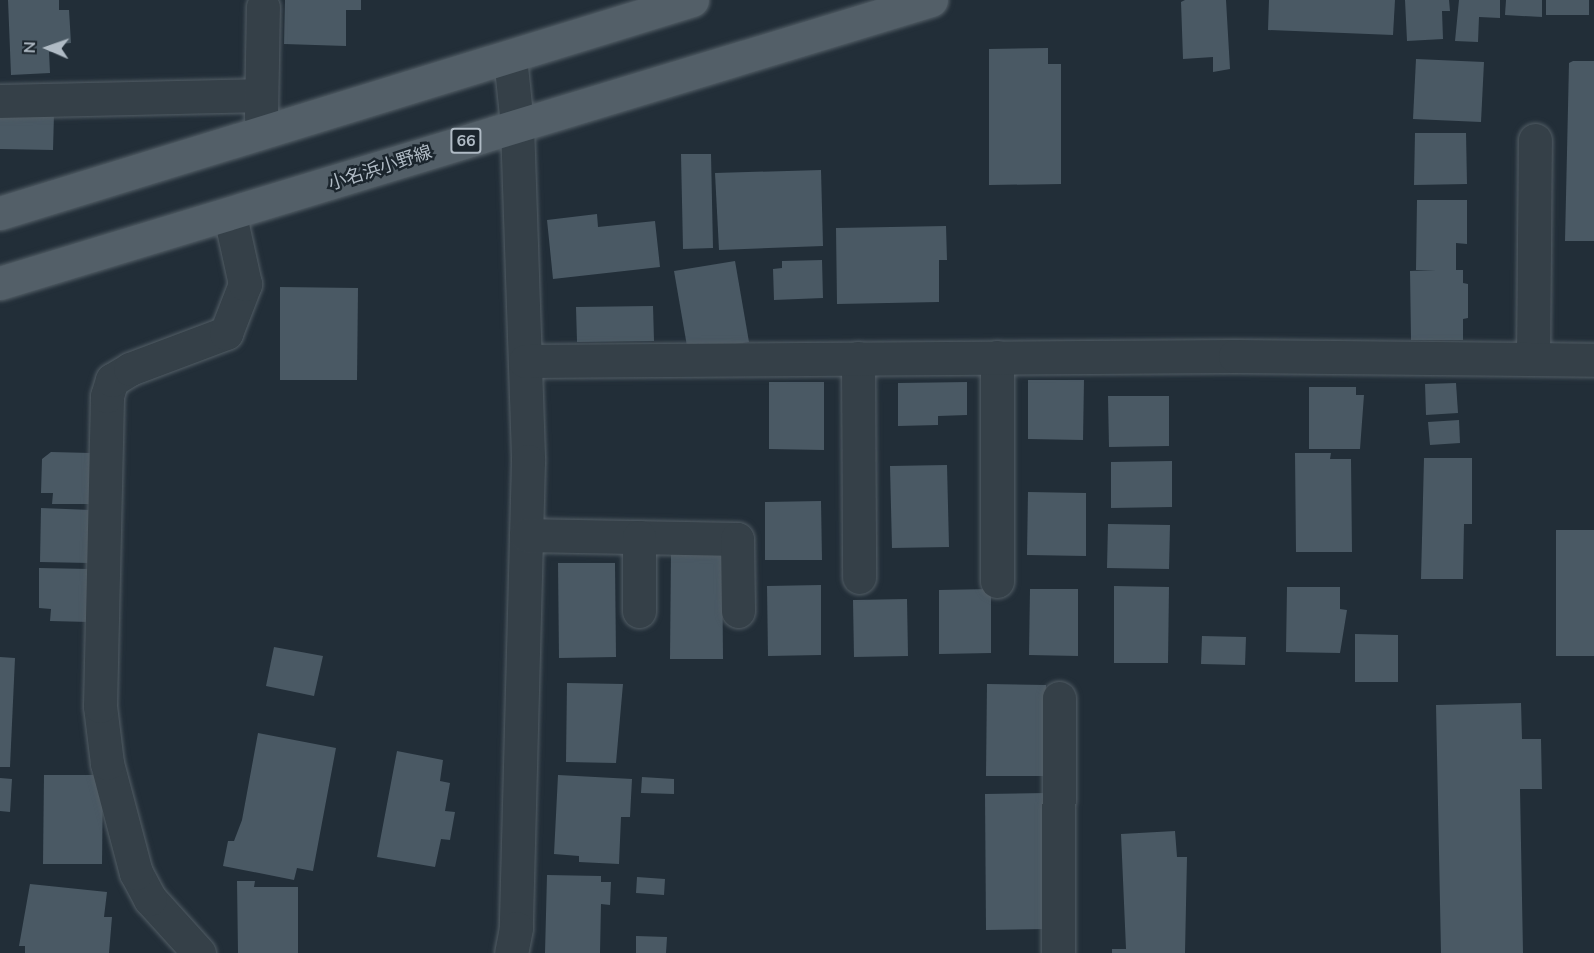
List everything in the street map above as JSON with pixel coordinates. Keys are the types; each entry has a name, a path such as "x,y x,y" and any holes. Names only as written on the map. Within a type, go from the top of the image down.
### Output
{"main road":[{"path":"0,213 692,0"},
{"name":"小名浜小野線","path":"0,284 230,216 518,125 931,0"}],"street":[{"path":"261,131 263,7"},
{"path":"510,57 518,125 525,361 526,535 516,927 511,953"},
{"path":"0,101 261,94"},
{"path":"1533,359 1535,140"},
{"path":"199,953 150,898 136,873 107,764 100,706 107,396 112,380 130,369 226,333 244,284 230,216"},
{"path":"525,361 997,357 1594,360"},
{"path":"997,357 997,580"},
{"path":"858,358 859,577"},
{"path":"526,535 737,539 738,611"},
{"path":"639,537 639,611"},
{"path":"1058,953 1059,698"}],"building":[{"path":"8,0 59,0 59,10 69,10 71,43 60,44 61,52 49,52 50,73 11,75"},
{"path":"285,0 361,0 361,10 346,10 346,46 284,44"},
{"path":"1185,0 1226,0 1230,69 1213,72 1213,57 1183,59 1181,2"},
{"path":"1269,0 1395,0 1393,35 1268,30"},
{"path":"1405,0 1449,0 1450,11 1442,11 1443,39 1407,41"},
{"path":"1459,0 1500,0 1500,18 1479,17 1478,42 1455,41"},
{"path":"1506,0 1542,0 1542,17 1505,15"},
{"path":"1546,0 1589,0 1589,15 1546,15"},
{"path":"1048,48 1048,64 1061,64 1061,184 989,185 989,49"},
{"path":"1416,59 1484,62 1481,122 1413,119"},
{"path":"1594,61 1594,241 1565,241 1569,63"},
{"path":"0,112 54,114 53,150 0,149"},
{"path":"1415,133 1466,133 1467,184 1414,185"},
{"path":"681,154 711,154 713,248 683,249"},
{"path":"821,170 823,246 719,250 715,173"},
{"path":"1417,200 1467,200 1467,244 1456,243 1456,270 1463,270 1463,283 1468,284 1468,318 1463,319 1463,340 1411,340 1410,271 1436,270 1416,270"},
{"path":"597,214 598,227 655,221 660,267 553,279 547,220"},
{"path":"946,226 947,260 939,260 939,302 837,304 836,228"},
{"path":"822,260 823,298 774,300 773,269 782,268 782,261"},
{"path":"735,261 749,342 688,352 674,271"},
{"path":"280,287 358,288 357,380 280,380"},
{"path":"653,306 654,341 577,342 576,307"},
{"path":"1028,380 1084,380 1083,440 1028,439"},
{"path":"769,382 824,382 824,450 769,449"},
{"path":"967,382 967,415 938,416 938,425 898,426 898,383"},
{"path":"1456,383 1458,413 1426,415 1425,384"},
{"path":"1309,387 1356,387 1356,395 1364,395 1360,449 1309,449"},
{"path":"1108,396 1169,396 1169,446 1109,447"},
{"path":"1459,420 1460,443 1430,445 1428,422"},
{"path":"51,452 91,453 91,504 52,504 53,493 41,493 42,459"},
{"path":"1295,453 1331,453 1330,459 1351,459 1352,552 1296,552"},
{"path":"1424,458 1472,458 1472,524 1464,524 1463,579 1421,579"},
{"path":"1172,461 1172,507 1111,508 1111,462"},
{"path":"947,465 949,547 892,548 890,466"},
{"path":"1028,492 1086,493 1086,556 1027,555"},
{"path":"821,501 822,560 765,560 765,502"},
{"path":"41,508 91,510 90,563 40,562"},
{"path":"1108,524 1170,525 1169,569 1107,568"},
{"path":"1556,530 1594,530 1594,656 1556,656"},
{"path":"671,550 722,550 723,659 670,659"},
{"path":"558,563 615,563 616,657 559,658"},
{"path":"39,568 90,569 89,622 50,621 51,609 39,608"},
{"path":"821,585 821,655 768,656 767,586"},
{"path":"1114,586 1169,587 1168,663 1114,663"},
{"path":"1287,587 1340,587 1340,609 1347,610 1340,653 1286,652"},
{"path":"991,589 991,653 939,654 939,590"},
{"path":"1030,589 1078,589 1078,656 1029,655"},
{"path":"907,599 908,656 854,657 853,600"},
{"path":"1355,634 1398,635 1398,682 1355,682"},
{"path":"1202,636 1246,637 1245,665 1201,664"},
{"path":"274,647 323,656 314,696 266,686"},
{"path":"0,657 15,658 10,767 0,767"},
{"path":"567,683 623,684 616,763 566,762"},
{"path":"987,684 1046,685 1046,776 986,776"},
{"path":"1521,703 1522,739 1541,739 1542,789 1520,789 1523,953 1441,953 1436,705"},
{"path":"258,733 336,748 313,871 297,868 294,880 223,866 228,841 234,841 242,820"},
{"path":"397,751 443,760 440,781 450,783 445,811 455,812 450,840 441,839 435,867 377,857"},
{"path":"44,775 103,775 102,864 43,864"},
{"path":"558,775 632,779 630,817 621,817 619,864 579,862 579,856 554,854"},
{"path":"642,777 674,779 674,794 641,793"},
{"path":"0,778 12,779 10,812 0,811"},
{"path":"1046,793 1047,929 986,930 985,794"},
{"path":"1175,831 1177,857 1187,857 1185,953 1112,953 1112,949 1126,949 1121,834"},
{"path":"547,875 601,876 601,882 611,882 610,905 601,904 600,953 545,953"},
{"path":"637,877 665,879 664,895 636,893"},
{"path":"237,881 255,881 254,887 298,887 298,953 238,953"},
{"path":"30,884 107,892 104,917 112,917 109,953 25,953 25,946 19,946"},
{"path":"636,936 667,937 666,953 636,953"}]}
